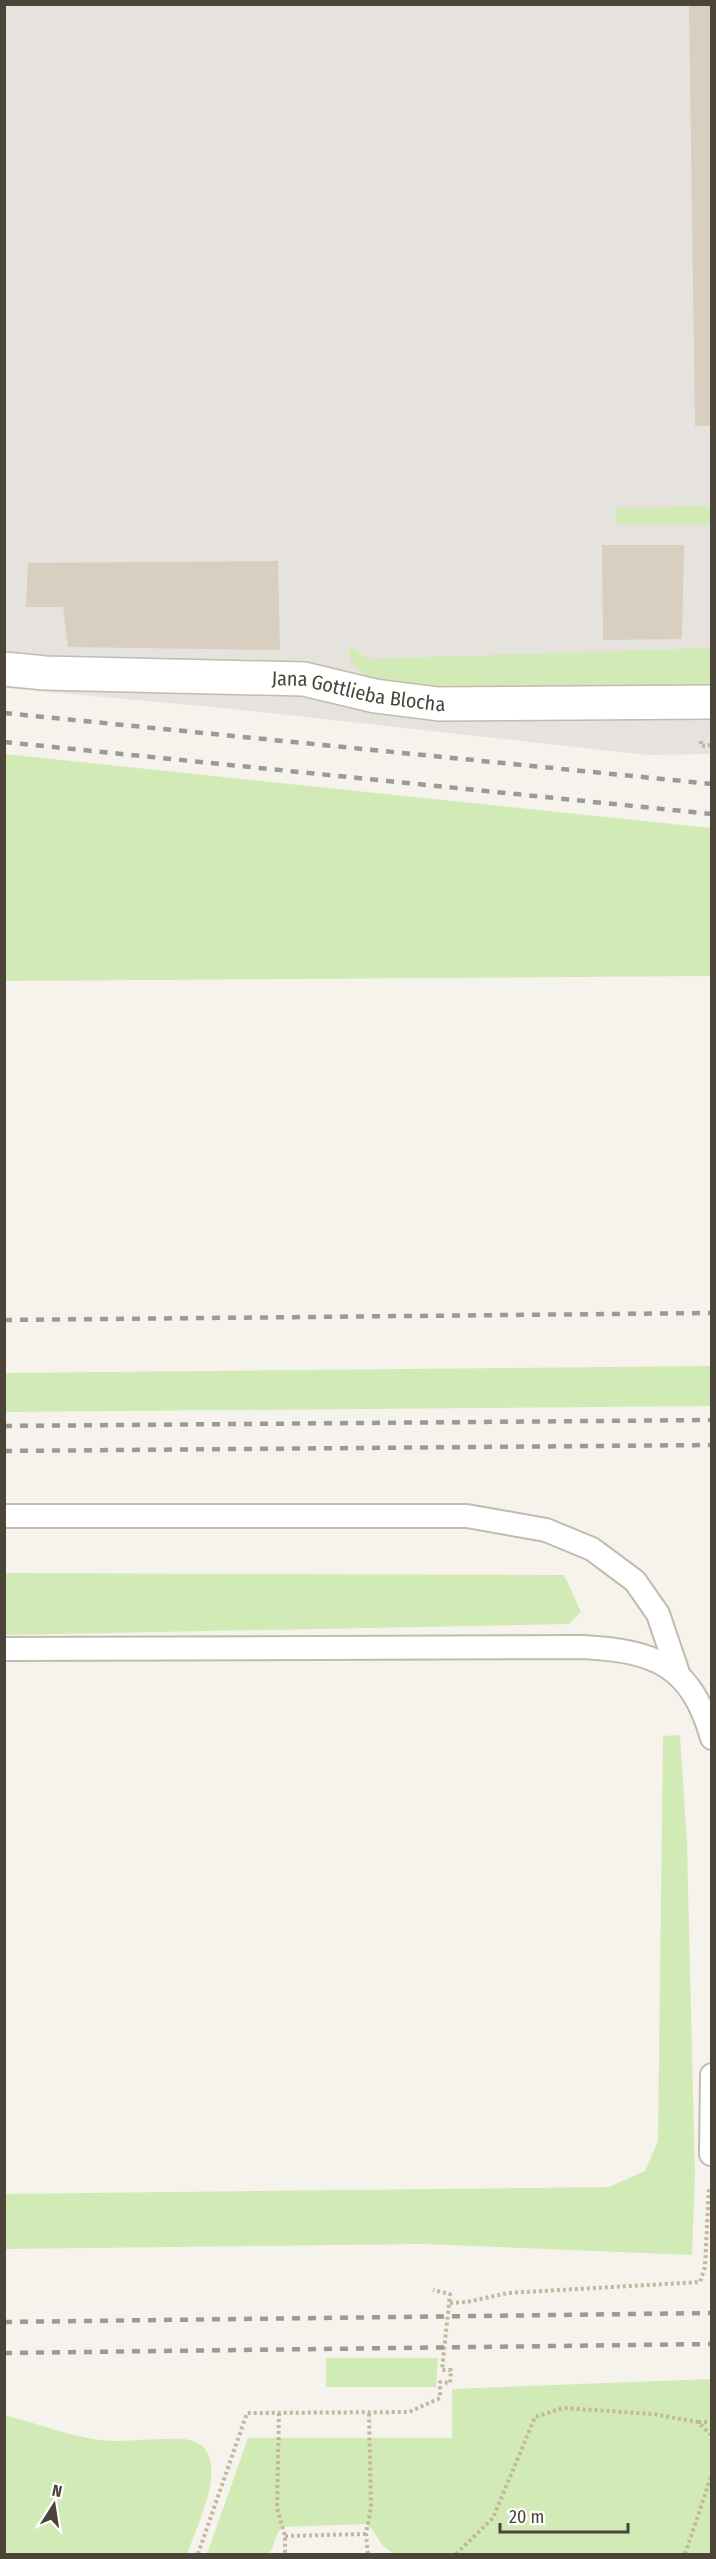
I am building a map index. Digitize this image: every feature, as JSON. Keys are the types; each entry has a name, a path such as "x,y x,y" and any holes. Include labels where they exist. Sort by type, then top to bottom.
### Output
{"street":[{"name":"Jana Gottlieba Blocha","path":"4,669 45,673 304,679 375,696 439,704 711,702"}],"lane":[{"path":"4,1516 467,1516 546,1530 592,1549 635,1581 658,1614 678,1673 704,1712 711,1738"},
{"path":"4,1649 583,1647 617,1649 651,1658 678,1673"},
{"path":"711,2074 711,2154"}],"path":[{"path":"450,2303 467,2302 508,2293 700,2282 705,2267 711,2154"},
{"path":"198,2554 247,2413 409,2412 440,2398 441,2382 450,2383 451,2370 442,2370 450,2294 433,2290"},
{"path":"456,2554 493,2518 535,2417 563,2408 653,2414 711,2422"},
{"path":"368,2554 366,2534 371,2507 369,2412"},
{"path":"279,2413 277,2508 285,2536 285,2554"},
{"path":"698,2422 711,2436"},
{"path":"685,2554 711,2474"},
{"path":"285,2536 366,2534"}],"shaded area":[{"path":"4,5 711,5 711,754 647,755 224,708 5,688"}],"green space":[{"path":"711,506 711,525 616,524 616,508"},
{"path":"350,646 368,659 711,648 711,689 501,694 400,687 382,683 358,669 350,659"},
{"path":"4,754 711,828 711,976 5,981"},
{"path":"711,1366 711,1406 5,1412 5,1373"},
{"path":"5,1573 564,1575 581,1612 569,1624 5,1635"},
{"path":"680,1735 687,1844 695,2176 692,2255 423,2244 5,2249 5,2194 609,2187 645,2171 658,2141 663,1736"},
{"path":"326,2358 438,2358 436,2387 326,2387"},
{"path":"711,2379 711,2554 396,2554 384,2546 373,2530 365,2524 282,2527 268,2554 207,2554 248,2438 452,2438 452,2389"},
{"path":"4,2415 98,2440 181,2439 199,2444 208,2454 211,2469 210,2487 187,2554 5,2554"}],"building":[{"path":"689,5 712,5 712,426 695,426"},
{"path":"602,545 684,545 682,639 603,640"},
{"path":"278,561 280,650 68,647 63,607 26,607 28,563"}],"railway":[{"path":"4,713 712,784"},
{"path":"4,742 712,814"},
{"path":"4,1320 712,1313"},
{"path":"4,1426 712,1420"},
{"path":"4,1451 712,1445"},
{"path":"4,2322 712,2313"},
{"path":"4,2353 712,2344"}]}
